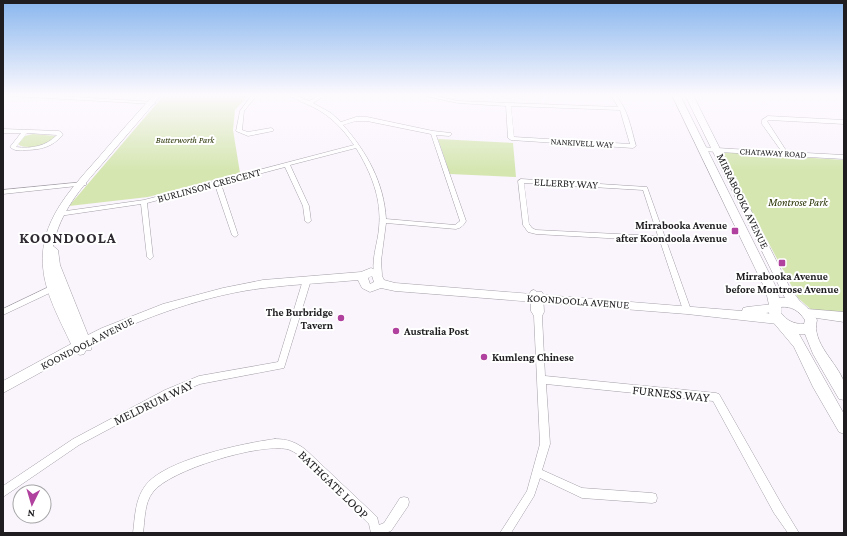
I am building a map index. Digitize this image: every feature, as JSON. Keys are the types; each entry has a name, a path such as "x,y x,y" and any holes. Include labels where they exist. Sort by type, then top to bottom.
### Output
{"main road":[{"name":"MIRRABOOKA AVENUE","path":"688,120 772,291 777,314 799,343 818,384 844,428"},
{"name":"MIRRABOOKA AVENUE","path":"702,120 785,289 809,321"},
{"name":"MIRRABOOKA AVENUE","path":"777,314 787,302 797,306"},
{"path":"777,314 800,330 809,321 817,350 844,394"}],"street":[{"path":"82,346 58,285 48,269 47,252 52,230 81,184 137,120"},
{"path":"241,120 239,131 248,134 271,130"},
{"path":"334,120 340,124 357,146 375,181 382,205 383,221 376,264 372,278"},
{"path":"340,124 353,120"},
{"path":"372,120 434,133 449,134"},
{"name":"NANKIVELL WAY","path":"509,120 511,138 633,146 625,120"},
{"path":"765,120 764,121 765,124 786,154"},
{"path":"806,120 844,122"},
{"path":"3,131 59,133 60,135 49,146 42,148 16,149 13,147 26,132"},
{"path":"383,221 456,227 463,221 434,133"},
{"name":"BURLINSON CRESCENT","path":"62,213 144,202 357,146"},
{"name":"CHATAWAY ROAD","path":"701,149 844,157"},
{"path":"287,164 306,206 308,221"},
{"name":"ELLERBY WAY","path":"663,239 536,232 530,230 526,225 521,181 646,188 686,307"},
{"path":"218,182 235,235"},
{"path":"3,192 81,184"},
{"path":"144,202 150,257"},
{"name":"KOONDOOLA AVENUE","path":"3,387 82,346 139,322 201,301 307,282 372,278 394,287 777,314"},
{"name":"MELDRUM WAY","path":"3,492 76,442 168,393 199,380 281,365 307,282"},
{"path":"3,312 58,285"},
{"path":"505,533 531,493 544,444 543,380 538,316 535,311 537,296"},
{"path":"809,321 844,317"},
{"path":"809,321 844,321"},
{"name":"KOONDOOLA AVENUE","path":"3,394 82,346"},
{"name":"FURNESS WAY","path":"543,380 716,398 778,509 794,533"},
{"name":"BATHGATE LOOP","path":"138,533 143,500 153,483 215,455 280,444 296,448 303,453 373,521 376,532 387,527 404,502"},
{"path":"537,472 582,493 652,498"}],"green space":[{"name":"Butterworth Park","path":"143,120 234,120 233,130 240,173 148,197 69,206"},
{"path":"33,134 56,136 49,143 43,146 27,147 20,146 18,144 25,136"},
{"path":"438,139 513,143 516,177 450,174"},
{"name":"Montrose Park","path":"720,152 844,160 844,314 814,312 798,298"}],"place":[{"name":"Mirrabooka Avenue after Koondoola Avenue","path":"735,231"},
{"name":"Mirrabooka Avenue before Montrose Avenue","path":"782,263"},
{"name":"The Burbridge Tavern","path":"341,318"},
{"name":"Australia Post","path":"396,331"},
{"name":"Kumleng Chinese","path":"484,357"}],"district":[{"name":"KOONDOOLA","path":"68,238"}]}
